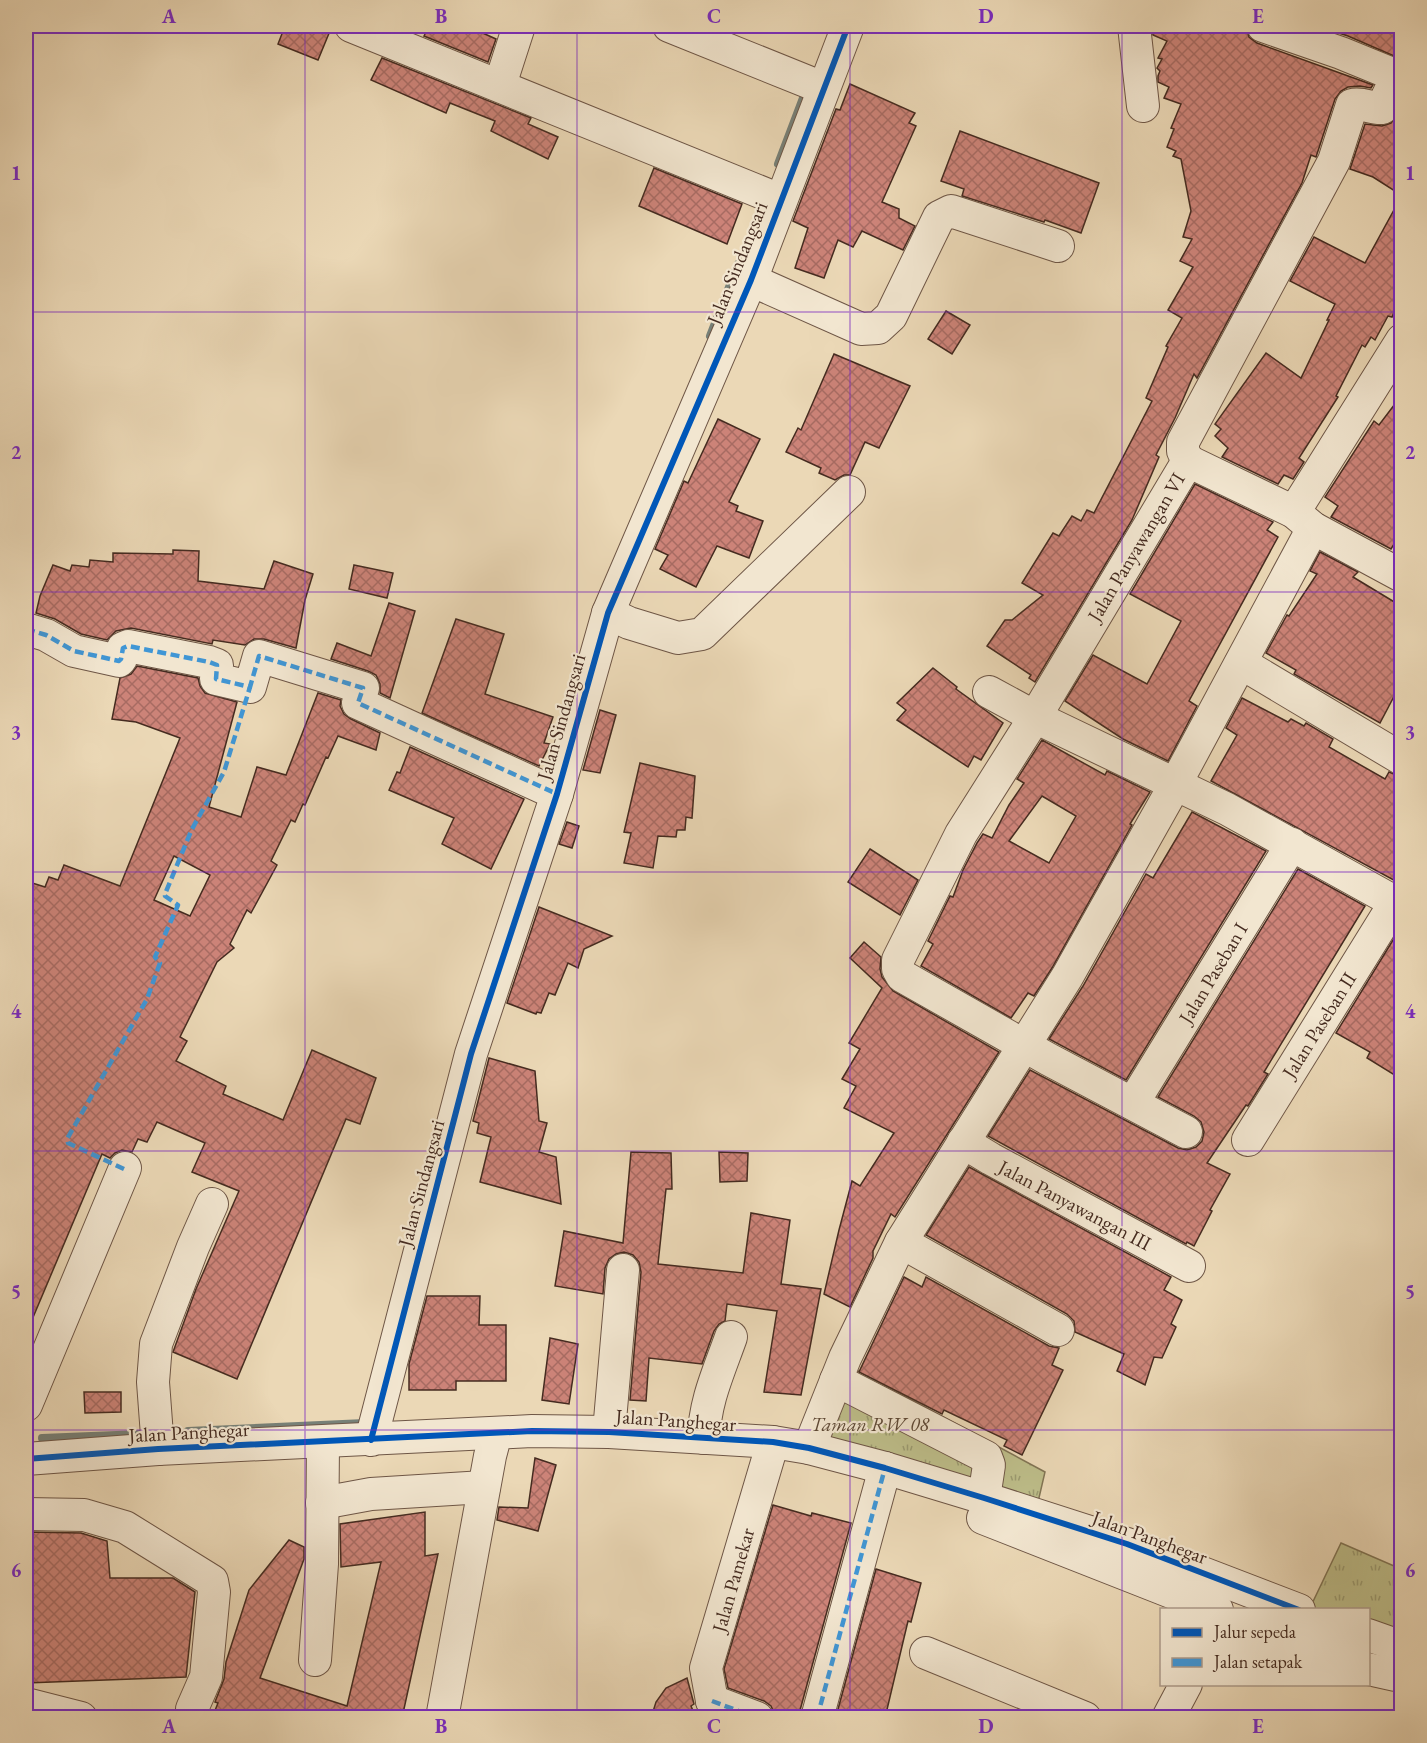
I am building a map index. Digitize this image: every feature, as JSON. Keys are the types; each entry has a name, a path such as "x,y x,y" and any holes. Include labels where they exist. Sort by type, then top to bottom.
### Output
{"street":[{"path":"351,26 780,200"},
{"path":"500,85 519,26"},
{"path":"669,26 823,88"},
{"name":"Jalan Sindangsari","path":"371,1440 471,1054 557,794 608,614 751,280 848,26"},
{"path":"1134,26 1143,106"},
{"name":"Jalan Panyawangan VI","path":"1186,1132 1023,1045 902,976 898,969 898,960 961,834 1035,717 1188,461 1183,451 1183,442 1334,161 1352,105 1356,103 1370,108 1382,108 1393,85 1394,77 1390,73 1263,26"},
{"path":"751,280 861,329 878,328 891,316 939,217 951,211 1058,246"},
{"path":"809,1448 845,1358 901,1242 1067,977 1176,783 1241,663 1304,520 1401,340"},
{"path":"1188,461 1400,572"},
{"path":"608,614 678,638 702,634 849,492"},
{"path":"26,629 46,635 74,651 119,661 123,649 128,646 209,662 217,665 216,679 250,687 259,656 308,669 363,688 358,703 557,794"},
{"path":"1241,663 1401,759"},
{"path":"989,693 1176,783 1292,844 1395,907"},
{"name":"Jalan Paseban I","path":"1133,1103 1292,844"},
{"name":"Jalan Paseban II","path":"1248,1140 1395,907"},
{"name":"Jalan Panyawangan III","path":"963,1142 1189,1266"},
{"path":"26,1405 125,1168"},
{"path":"158,1449 153,1382 156,1344 189,1258 213,1204"},
{"path":"901,1242 1058,1330"},
{"path":"609,1432 623,1270"},
{"path":"704,1438 704,1418 731,1337"},
{"path":"836,1380 986,1457 989,1464 984,1498"},
{"name":"Jalan Panghegar","path":"26,1459 158,1449 532,1431 609,1432 773,1442 809,1448 885,1468 1127,1544 1235,1599 1287,1608"},
{"path":"442,1718 496,1433"},
{"path":"315,1660 322,1564 323,1442"},
{"name":"Jalan Pamekar","path":"716,1709 706,1668 773,1442"},
{"path":"817,1718 885,1468"},
{"path":"322,1503 371,1494 484,1487"},
{"path":"947,1504 1211,1608"},
{"path":"26,1514 84,1515 125,1527 212,1581 213,1603 206,1677 192,1710 192,1718"},
{"path":"1370,1636 1401,1647"},
{"path":"926,1653 1086,1718"},
{"path":"1370,1670 1395,1676 1401,1671"},
{"path":"1168,1718 1185,1686"},
{"path":"26,1704 81,1718"},
{"path":"716,1709 757,1718"}],"green space":[{"name":"Taman RW 08","path":"851,1367 1045,1472 1035,1515 816,1450"},
{"path":"1341,1543 1401,1569 1401,1654 1370,1642 1370,1608 1310,1608"}],"building":[{"path":"285,26 332,26 318,60 278,44"},
{"path":"429,26 467,26 496,39 488,62 424,36"},
{"path":"1152,26 1246,26 1249,37 1257,43 1373,85 1371,88 1348,87 1341,91 1335,99 1316,157 1311,155 1302,183 1197,378 1194,374 1156,455 1159,457 1132,520 1035,682 1029,678 1031,675 987,646 1005,620 1012,620 1043,595 1022,583 1053,533 1059,536 1072,516 1081,521 1087,510 1094,513 1152,401 1146,398 1168,347 1166,346 1182,318 1168,310 1193,267 1180,261 1192,239 1183,237 1191,211 1181,159 1173,156 1176,151 1167,147 1174,129 1171,128 1181,104 1164,98 1169,87 1158,82 1160,71 1157,68 1162,59 1158,58 1167,41 1153,35"},
{"path":"1317,26 1401,26 1401,59 1348,36"},
{"path":"382,58 531,118 528,124 558,137 548,159 491,131 495,121 450,103 446,113 371,80"},
{"path":"850,84 915,113 909,123 916,126 882,202 899,209 899,218 915,226 903,250 862,231 853,247 838,240 824,278 795,268 808,228 793,221 836,109 840,110"},
{"path":"1401,109 1401,195 1373,177 1350,169 1365,124 1382,126 1391,123"},
{"path":"960,131 1099,183 1081,233 962,196 964,189 941,181"},
{"path":"654,168 742,204 727,244 639,206"},
{"path":"1401,197 1401,296 1392,317 1388,316 1375,340 1371,337 1365,347 1362,345 1336,396 1338,397 1299,458 1304,462 1293,479 1284,475 1278,484 1222,457 1228,448 1215,436 1221,429 1215,424 1266,353 1301,378 1329,320 1327,320 1335,304 1290,281 1314,237 1365,263"},
{"path":"946,311 970,325 952,354 928,339"},
{"path":"834,354 910,386 879,448 865,442 850,475 844,475 835,480 819,473 821,468 786,452 798,428 801,430"},
{"path":"1401,396 1401,533 1391,549 1331,517 1338,506 1325,497 1374,421 1379,425"},
{"path":"718,419 760,439 729,502 738,506 736,511 763,521 749,558 717,546 696,587 660,569 668,555 655,549 684,481 688,483"},
{"path":"1195,484 1273,522 1267,530 1278,537 1189,701 1197,706 1168,761 1123,739 1065,701 1093,655 1147,684 1181,621 1130,594"},
{"path":"173,550 199,551 198,581 264,589 274,561 313,574 305,600 296,648 264,639 254,639 245,645 213,640 212,644 131,628 116,631 107,640 81,634 55,619 36,613 40,596 53,565 70,571 72,565 89,567 90,560 113,562 113,553 173,554"},
{"path":"1320,552 1358,572 1353,577 1401,606 1401,683 1380,723 1294,674 1296,670 1266,653 1287,615 1289,616 1317,574 1310,571"},
{"path":"354,565 393,573 387,598 349,589"},
{"path":"389,603 415,611 390,698 380,693 380,684 376,675 331,659 337,643 371,656"},
{"path":"456,619 504,634 485,694 553,717 544,743 550,744 539,766 422,713"},
{"path":"137,666 198,678 205,693 237,702 209,807 241,817 257,767 286,775 318,693 341,700 340,706 344,714 380,733 376,750 338,736 305,805 303,804 295,822 291,820 271,861 277,865 251,913 247,910 230,944 234,948 217,962 180,1037 187,1041 176,1061 226,1086 223,1094 283,1120 312,1050 376,1078 360,1124 346,1119 237,1379 173,1352 196,1289 239,1191 192,1172 205,1143 157,1122 147,1142 138,1139 132,1152 122,1150 110,1158 102,1154 26,1334 26,881 45,887 49,877 58,880 64,865 120,886 180,738 136,722 112,719 120,678 131,674","holes":["174,856 210,875 190,916 154,900"]},
{"path":"933,668 957,687 956,689 1003,723 981,760 974,756 968,767 897,720 906,710 897,703"},
{"path":"1242,698 1288,722 1291,719 1304,726 1306,723 1333,739 1329,747 1385,779 1389,772 1401,777 1401,884 1211,781 1237,735 1226,728"},
{"path":"600,710 616,715 600,773 583,770"},
{"path":"1042,740 1105,775 1107,771 1150,792 1130,824 1132,825 1052,968 1034,996 1028,993 1011,1018 921,966 933,944 928,941 950,896 953,897 963,870 977,843 983,834 992,838 1009,805 1024,783 1017,779","holes":["1042,796 1076,816 1049,863 1009,841"]},
{"path":"410,747 524,799 491,869 442,844 454,818 389,790 397,772 400,773"},
{"path":"640,763 695,776 692,818 686,817 685,830 677,830 676,837 658,836 653,868 624,863 631,833 624,832"},
{"path":"1192,812 1266,851 1126,1080 1049,1039 1083,986 1146,874 1153,878"},
{"path":"567,822 579,826 572,848 559,844"},
{"path":"870,849 918,880 900,915 848,882"},
{"path":"1298,869 1365,906 1264,1072 1268,1074 1207,1163 1230,1174 1194,1246 1187,1242 1186,1244 988,1136 1030,1070 1178,1148 1187,1150 1196,1147 1202,1141 1204,1132 1201,1122 1158,1097"},
{"path":"539,907 612,936 584,949 578,968 568,963 555,995 549,993 541,1013 536,1014 507,1003"},
{"path":"1401,927 1401,1079 1367,1058 1370,1052 1336,1033"},
{"path":"864,942 881,957 882,977 893,991 999,1052 895,1217 891,1214 850,1307 824,1294 839,1230 852,1181 860,1186 894,1133 844,1108 856,1086 842,1079 860,1049 849,1043 882,988 850,958"},
{"path":"489,1058 535,1071 539,1121 547,1123 539,1152 556,1157 561,1204 480,1182 491,1137 477,1133 479,1123 473,1121"},
{"path":"631,1152 671,1153 672,1189 666,1189 658,1264 743,1273 751,1213 790,1220 781,1284 821,1289 801,1395 764,1392 777,1311 727,1304 725,1321 719,1324 714,1331 702,1364 649,1358 646,1401 630,1400 641,1272 639,1262 633,1255 624,1252 609,1259 605,1268 603,1294 555,1286 564,1231 623,1243"},
{"path":"719,1152 748,1153 747,1181 720,1182"},
{"path":"969,1167 1171,1277 1164,1290 1182,1300 1171,1324 1176,1327 1162,1358 1154,1357 1145,1385 1117,1371 1124,1354 1075,1332 1074,1321 1067,1314 926,1235"},
{"path":"904,1277 922,1287 926,1277 1049,1346 1059,1348 1052,1365 1063,1370 1022,1455 1004,1446 1007,1440 944,1410 942,1414 859,1372"},
{"path":"427,1296 480,1296 479,1325 506,1325 506,1381 456,1381 456,1390 409,1390 409,1364"},
{"path":"550,1338 578,1344 569,1404 542,1400"},
{"path":"84,1392 121,1392 121,1412 85,1413"},
{"path":"535,1458 556,1465 538,1531 497,1520 499,1507 528,1508"},
{"path":"773,1505 811,1516 812,1513 851,1523 799,1714 782,1710 781,1715 774,1713 771,1706 764,1701 728,1688 724,1669"},
{"path":"425,1512 425,1556 438,1554 402,1718 212,1718 218,1703 215,1702 224,1679 226,1662 249,1590 289,1540 304,1547 304,1559 260,1678 347,1706 381,1562 341,1567 340,1524"},
{"path":"26,1532 81,1533 107,1541 110,1578 173,1578 195,1592 186,1677 26,1683"},
{"path":"876,1569 921,1583 911,1622 908,1621 885,1718 842,1718 842,1714 837,1713"},
{"path":"687,1678 694,1704 691,1706 696,1718 651,1718 656,1702 666,1688"}],"waterway":[{"path":"778,164 803,98"},
{"path":"710,336 738,264"},
{"path":"188,1431 365,1423 368,1419"},
{"path":"42,1438 141,1434"}],"marked path":[{"path":"26,629 46,635 74,651 119,661 123,648 128,646 209,662 217,665 216,679 250,687 259,656 363,688 358,703 557,794"},
{"path":"124,1169 68,1143 67,1139 147,999 160,963 155,957 178,905 165,894 192,829 224,772 250,687"},
{"path":"817,1718 885,1468"},
{"path":"712,1701 757,1718"}],"cycle path":[{"path":"371,1440 471,1054 557,794 608,613 751,280 848,26"},
{"path":"26,1459 158,1449 532,1431 609,1432 773,1442 809,1448 885,1468 984,1498 1127,1544 1294,1608"}]}
